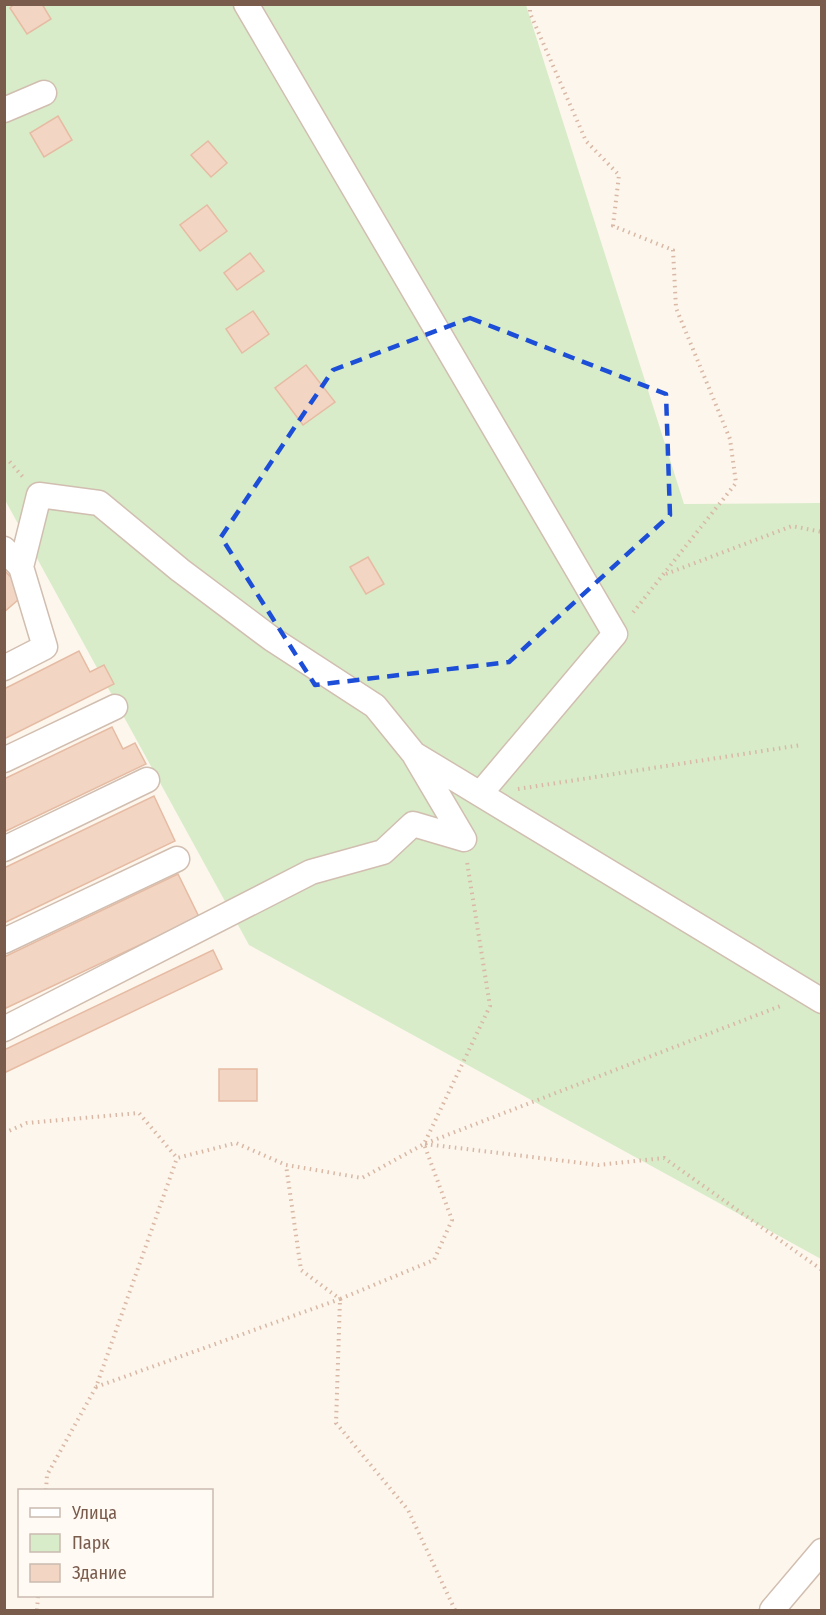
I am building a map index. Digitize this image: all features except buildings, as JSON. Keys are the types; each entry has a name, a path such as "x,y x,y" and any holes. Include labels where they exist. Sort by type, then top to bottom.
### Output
{"lane":[{"path":"246,4 615,634 480,794"},
{"path":"4,110 44,93"},
{"path":"21,567 39,495 99,503 180,570 272,639 375,706 414,754 464,839"},
{"path":"4,549 21,567 45,647 4,668"},
{"path":"4,760 115,707"},
{"path":"414,754 817,997"},
{"path":"4,849 147,780"},
{"path":"4,1029 311,872 383,852 413,824 464,839"},
{"path":"4,941 177,859"},
{"path":"772,1611 822,1551"}],"path":[{"path":"530,4 530,13 586,141 619,175 613,226 673,250 676,309 730,439 736,483 615,634"},
{"path":"666,573 792,526 822,532"},
{"path":"480,794 801,745"},
{"path":"96,1387 340,1299 434,1260 452,1220 424,1144 490,1006 464,839"},
{"path":"177,1158 236,1143 286,1165 362,1178 424,1144 817,997"},
{"path":"4,1133 27,1123 139,1113 177,1158"},
{"path":"424,1144 598,1165 664,1158 822,1270"},
{"path":"46,1489 47,1475 96,1387 177,1158"},
{"path":"286,1165 301,1270 340,1299"},
{"path":"340,1299 336,1423 408,1510 455,1611"}],"highlighted area":[{"path":"470,318 666,394 670,515 509,662 315,685 221,537 333,370"}],"green space":[{"path":"4,5 526,5 684,504 821,503 821,1259 249,945 5,500"}]}
